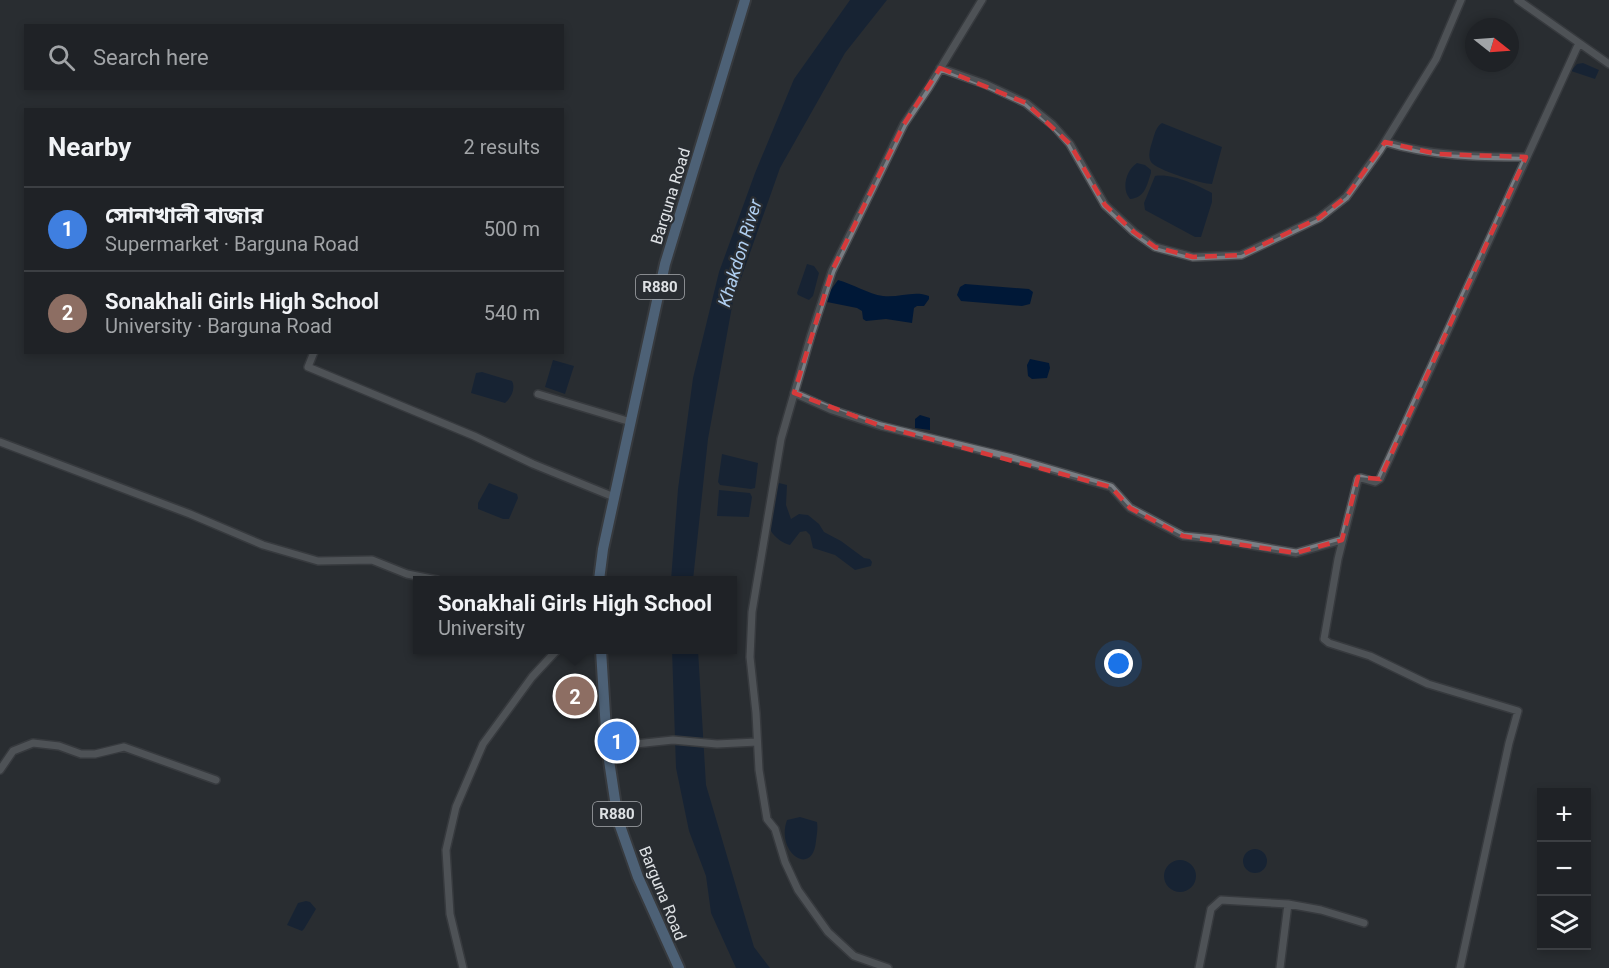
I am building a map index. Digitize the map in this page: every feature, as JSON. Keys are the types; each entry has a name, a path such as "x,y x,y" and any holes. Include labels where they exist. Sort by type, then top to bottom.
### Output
{"main road":[{"name":"Barguna Road","path":"600,576 603,549 665,264 745,0"},
{"name":"Barguna Road","path":"601,654 607,747 618,820 638,877 679,968"}],"street":[{"path":"888,968 854,956 828,932 798,890 785,862 774,829 767,819 760,780 750,657 752,612 781,439 832,270 904,123 982,0"},
{"path":"940,68 985,84 1026,103 1053,124 1070,144 1105,205 1134,232 1155,247 1193,257 1241,255 1319,218 1346,197 1385,142 1436,59 1461,0"},
{"path":"1518,0 1609,64"},
{"path":"1460,968 1518,711 1428,684 1370,656 1325,642 1327,622 1342,540 1358,479 1375,482 1380,479 1579,43"},
{"path":"1385,142 1437,154 1526,157"},
{"path":"313,354 308,367 614,497"},
{"path":"794,393 832,410 881,426 1012,458 1111,487 1130,508 1183,536 1296,552 1342,540"},
{"path":"538,394 630,422"},
{"path":"0,442 190,514 263,545 318,561 372,560 417,576"},
{"path":"463,968 460,964 450,914 446,850 456,807 483,744 532,677 552,654"},
{"path":"607,747 673,740 708,743 757,742"},
{"path":"0,770 14,751 33,743 58,746 81,754 95,754 124,747 216,780"},
{"path":"1199,968 1211,909 1221,900 1288,904 1321,910 1364,923"},
{"path":"1280,968 1288,904"}],"highlighted area":[{"path":"940,68 1026,103 1070,144 1105,205 1134,232 1155,247 1193,257 1241,255 1319,218 1346,197 1385,142 1437,154 1526,157 1380,479 1358,477 1342,540 1296,553 1183,536 1130,508 1111,487 881,426 794,393 832,271 904,124"}],"water":[{"name":"Khakdon River","path":"850,0 887,0 845,53 780,168 733,301 708,439 693,576 671,576 678,489 693,378 719,272 755,173 794,79"},
{"path":"1583,63 1599,70 1595,79 1571,71 1577,64"},
{"path":"1162,123 1222,147 1212,184 1180,176 1161,169 1151,162 1150,148 1156,130"},
{"path":"1137,163 1145,165 1151,173 1142,193 1130,199 1125,185 1130,170"},
{"path":"1155,176 1177,178 1212,193 1212,202 1201,237 1195,237 1145,210 1144,203"},
{"path":"807,264 814,266 819,273 813,296 809,300 797,293"},
{"path":"838,280 877,295 923,294 929,296 929,299 924,306 914,308 912,323 886,319 866,321 863,319 862,311 857,308 827,302 830,291"},
{"path":"965,284 1029,289 1033,292 1030,304 1022,306 961,301 957,295 960,287"},
{"path":"1030,359 1049,363 1047,378 1032,379 1028,376 1027,365"},
{"path":"553,360 574,366 565,394 545,387"},
{"path":"482,372 512,381 512,393 505,403 471,393 476,373"},
{"path":"920,415 930,418 930,430 915,428 915,419"},
{"path":"722,454 758,463 755,488 720,485 718,482"},
{"path":"489,483 517,494 518,498 509,519 503,519 478,509 478,503"},
{"path":"779,483 787,485 786,505 791,519 799,514 808,515 819,524 824,532 864,558 870,559 871,566 855,570 835,555 813,548 810,535 806,531 800,532 790,545 777,538 771,531 770,514"},
{"path":"719,490 750,493 752,497 749,517 717,516"},
{"path":"672,654 698,654 706,785 754,947 770,968 736,968 711,913 706,876 689,831 676,768"},
{"path":"800,817 817,822 813,852 809,858 802,859 790,851 785,832 787,820"},
{"path":"1255,849 1260,850 1266,856 1266,866 1260,872 1255,873 1250,872 1244,866 1243,861 1244,856 1250,850"},
{"path":"1180,860 1191,865 1196,876 1191,887 1180,892 1169,887 1164,876 1169,865"},
{"path":"306,901 316,909 304,929 302,931 287,925 298,903"}],"place":[{"name":"Sonakhali Girls High School","path":"575,696"},
{"name":"সোনাখালী বাজার","path":"617,741"}]}
